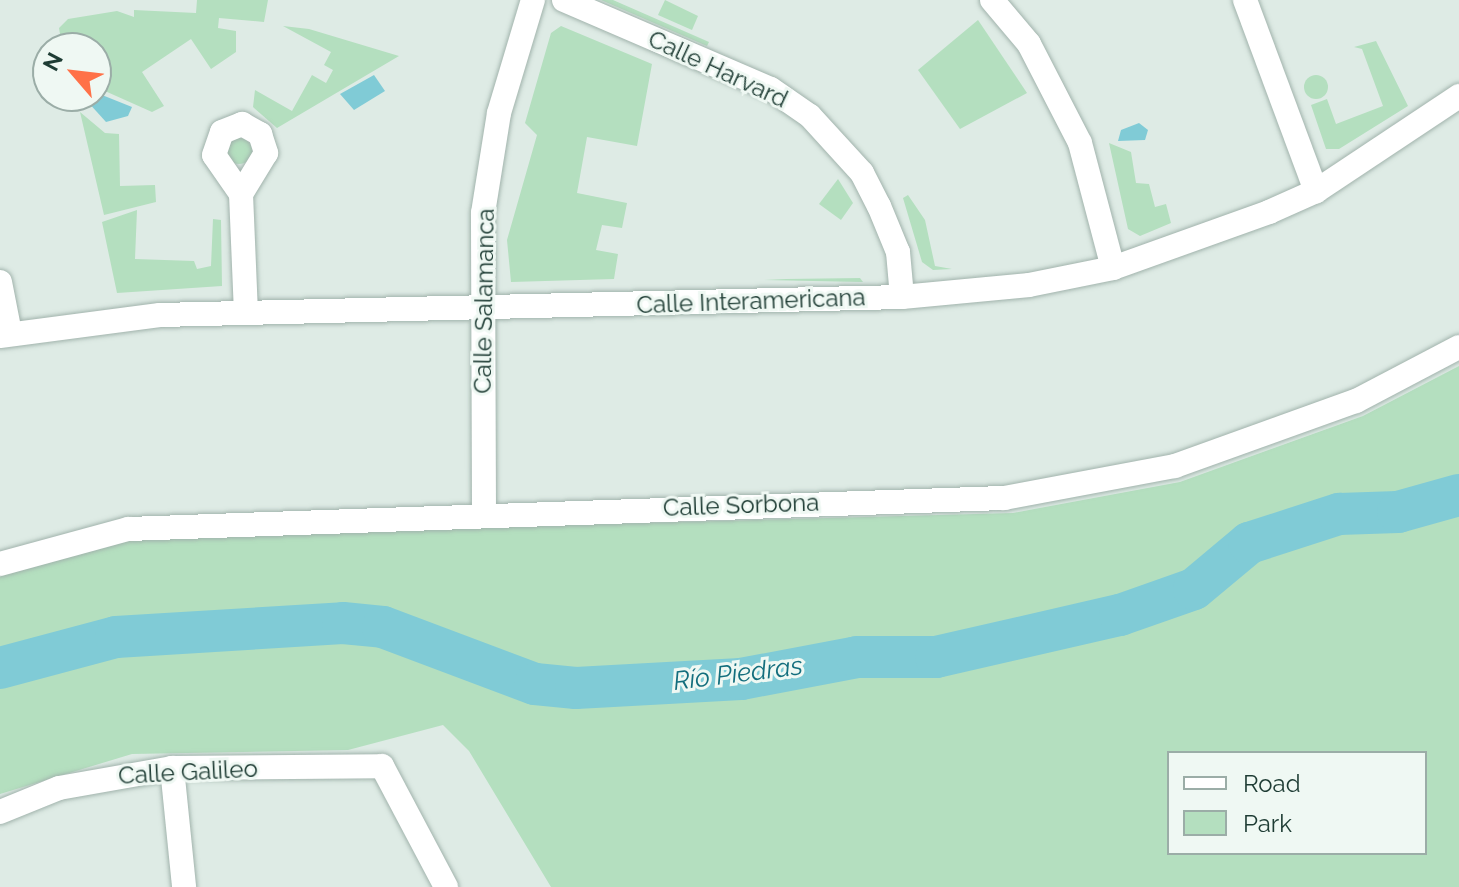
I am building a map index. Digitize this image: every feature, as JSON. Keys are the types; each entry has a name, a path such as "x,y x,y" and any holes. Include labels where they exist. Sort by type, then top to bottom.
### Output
{"street":[{"name":"Calle Salamanca","path":"484,513 481,309 489,163 533,0"},
{"name":"Calle Harvard","path":"564,0 771,89 810,116 862,173 879,206 898,252 902,297"},
{"path":"992,0 1029,44 1080,143 1113,268"},
{"path":"1245,0 1316,191"},
{"name":"Calle Interamericana","path":"5,334 246,311 481,309 902,297 1011,287 1113,268 1316,191 1459,96"},
{"path":"241,194 246,311"},
{"path":"0,282 5,334"},
{"name":"Calle Sorbona","path":"0,564 128,529 484,513 1004,498 1175,466 1356,401 1459,347"},
{"name":"Calle Galileo","path":"0,812 59,788 172,768 382,766 446,887"},
{"path":"172,768 184,887"}],"green space":[{"path":"197,0 268,0 264,22 219,18 218,28 236,31 236,52 211,69 191,39 142,72 164,106 152,112 112,94 112,32 60,32 59,28 68,19 117,11 134,17 134,10 196,13"},
{"path":"601,0 613,0 709,42 707,46"},
{"path":"665,0 698,16 692,30 658,15"},
{"path":"978,20 1027,93 960,129 918,70"},
{"path":"283,26 309,29 399,56 277,128 253,107 255,90 292,111 312,75 326,83 333,70 324,65 331,52"},
{"path":"561,26 652,64 637,146 587,137 577,193 627,203 622,228 602,225 596,250 618,254 614,279 511,282 507,240 537,135 525,123 551,33"},
{"path":"1376,41 1408,106 1339,149 1326,149 1311,105 1327,99 1336,124 1383,106 1362,49 1354,47"},
{"path":"1316,75 1324,79 1328,87 1324,95 1316,99 1308,95 1304,87 1308,79"},
{"path":"80,112 105,133 119,134 120,186 155,185 156,202 104,215"},
{"path":"239,138 248,142 252,151 248,160 239,164 230,160 226,151 230,142"},
{"path":"1109,143 1131,152 1136,183 1149,184 1155,207 1166,204 1171,223 1140,236 1128,229"},
{"path":"838,179 853,203 841,220 819,204"},
{"path":"908,195 925,220 935,266 952,269 933,270 922,262 903,198"},
{"path":"137,210 135,259 194,261 197,269 211,266 213,219 221,220 222,286 117,293 102,222"},
{"path":"860,278 863,282 764,280 786,279"},
{"path":"1459,366 1459,887 551,887 469,751 443,725 348,750 132,754 0,794 0,568 115,537 1013,513 1180,482 1363,416"}],"water":[{"path":"374,75 385,91 354,110 340,94"},
{"path":"112,99 132,107 128,116 106,122 97,112 112,112"},
{"path":"1139,123 1148,130 1145,140 1118,141 1121,130"}],"waterway":[{"name":"Río Piedras","path":"0,668 116,637 343,623 383,627 535,684 576,688 741,679 857,657 936,657 1120,615 1194,589 1249,543 1339,514 1398,512 1459,495"}]}
